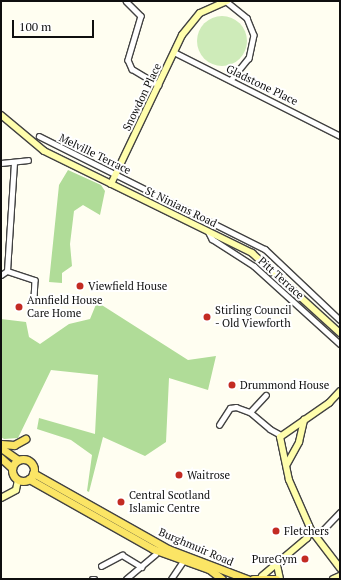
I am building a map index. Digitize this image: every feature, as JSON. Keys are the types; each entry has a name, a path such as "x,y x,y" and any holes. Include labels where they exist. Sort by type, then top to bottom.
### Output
{"main road":[{"path":"1,444 14,445 26,439"},
{"path":"1,448 18,460 29,461 31,476 18,480 12,468 1,458"},
{"path":"12,468 18,460"},
{"name":"Burghmuir Road","path":"31,476 153,549 183,562 209,569 222,579"},
{"name":"Burghmuir Road","path":"31,476 168,549 247,579"},
{"path":"253,579 262,576 278,579"}],"street":[{"path":"126,1 141,16 128,60 132,69 159,85"},
{"path":"213,4 227,1 247,18 254,35 249,58 231,80"},
{"name":"Snowdon Place","path":"111,184 174,52 193,20 213,4"},
{"name":"Gladstone Place","path":"174,52 340,136"},
{"name":"St Ninians Road","path":"1,116 44,151 208,230 263,261 340,333"},
{"name":"Melville Terrace","path":"39,136 265,249 340,320"},
{"path":"1,163 14,163 28,160"},
{"path":"7,271 14,163"},
{"name":"Pitt Terrace","path":"208,230 212,239 254,266 340,344"},
{"path":"1,275 7,271"},
{"path":"7,271 35,280 34,299"},
{"path":"321,326 326,320"},
{"path":"281,435 329,404 340,391"},
{"path":"250,412 266,396"},
{"path":"220,425 230,408 250,412 281,435 289,480 311,530 318,535 340,568"},
{"path":"286,464 299,442 298,434 305,419"},
{"path":"290,430 298,434"},
{"path":"284,448 294,449"},
{"path":"1,498 16,490 18,480"},
{"path":"318,535 340,512"},
{"path":"262,576 277,565 311,530"},
{"path":"102,566 122,555 142,568"},
{"path":"126,579 142,568 155,555"},
{"path":"171,579 183,562"},
{"path":"277,565 278,579"},
{"path":"333,579 340,576"}],"green space":[{"path":"217,16 227,16 240,23 247,36 247,46 240,59 227,66 217,66 208,62 201,55 197,46 197,36 201,27 208,20"},
{"path":"68,170 101,185 105,191 100,215 83,205 74,211 70,244 72,266 62,273 62,283 49,282 59,185"},
{"path":"97,302 188,360 216,356 208,390 169,378 166,442 145,456 103,437 89,492 87,491 92,455 71,440 37,429 39,418 95,434 98,375 51,370 18,438 4,439 1,437 1,319 26,322 29,337 40,344 69,324 90,319"}],"place":[{"name":"Viewfield House","path":"80,286"},
{"name":"Annfield House Care Home","path":"19,307"},
{"name":"Stirling Council - Old Viewforth","path":"207,317"},
{"name":"Drummond House","path":"232,385"},
{"name":"Waitrose","path":"179,475"},
{"name":"Central Scotland Islamic Centre","path":"121,502"},
{"name":"Fletchers","path":"276,531"},
{"name":"PureGym","path":"305,559"}]}
